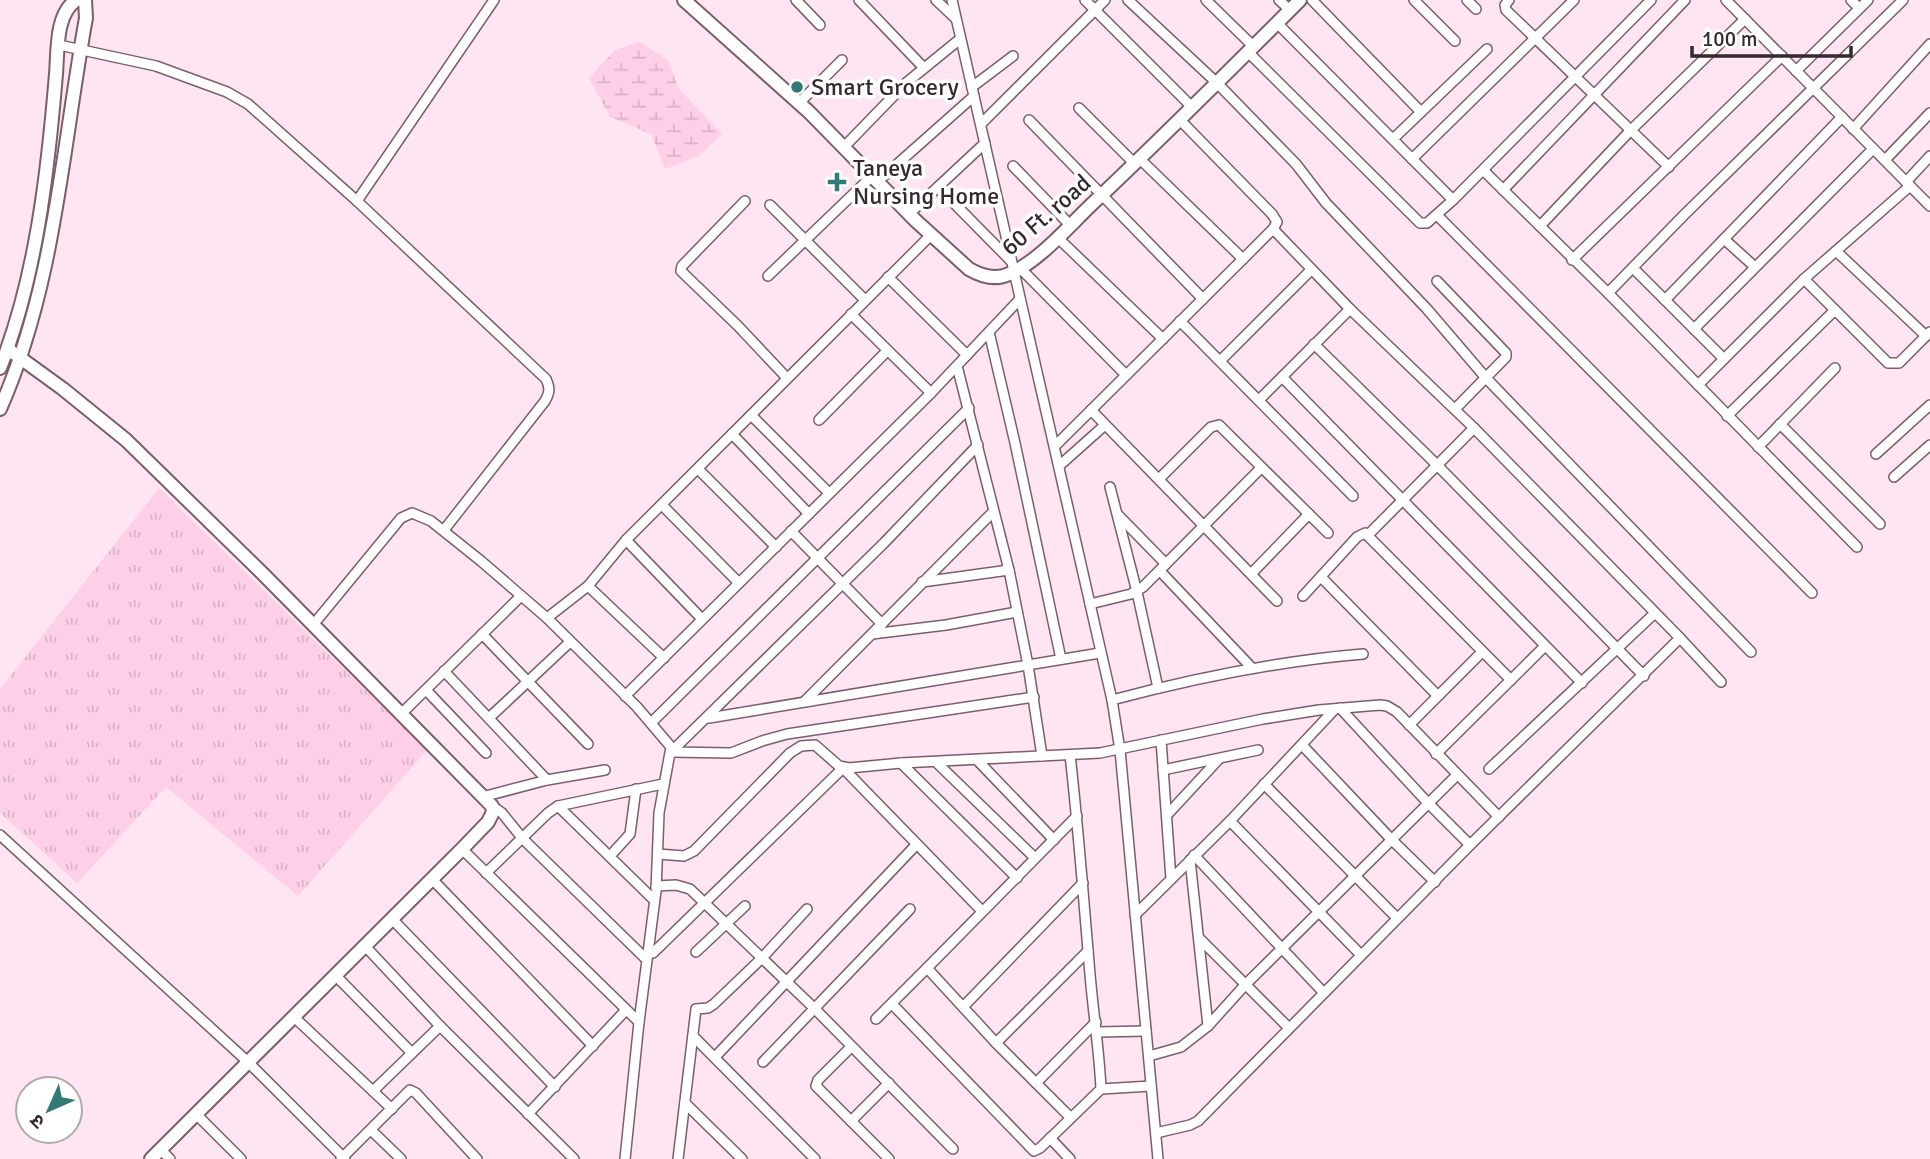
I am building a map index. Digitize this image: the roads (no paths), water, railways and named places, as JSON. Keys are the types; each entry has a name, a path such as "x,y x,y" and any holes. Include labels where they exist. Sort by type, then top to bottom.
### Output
{"street":[{"path":"0,409 21,359 48,257 86,18 85,0"},
{"path":"358,201 494,0"},
{"path":"796,0 820,25"},
{"path":"859,0 924,68"},
{"path":"936,0 956,20"},
{"path":"952,0 1015,267 1019,300 1055,446 1121,750 1158,1159"},
{"path":"1085,0 1193,108"},
{"path":"981,124 1105,0"},
{"path":"1128,0 1217,83 1296,164 1326,203 1427,309 1486,378 1751,652"},
{"path":"1206,0 1420,223 1427,223 1453,200 1651,0"},
{"path":"1279,0 1290,10"},
{"name":"60 Ft. road","path":"686,1 799,103 932,236 977,274 996,277 1057,237 1138,162 1300,0"},
{"path":"1312,0 1421,112"},
{"path":"1414,0 1455,41"},
{"path":"1466,0 1476,9"},
{"path":"1509,0 1505,5 1506,10 1669,167"},
{"path":"1412,159 1574,0"},
{"path":"1503,190 1685,0"},
{"path":"1726,0 1930,206"},
{"path":"1851,0 1859,8"},
{"path":"1796,71 1868,0"},
{"path":"1608,293 1903,0"},
{"path":"0,368 21,308 52,127 62,16 72,1"},
{"path":"1540,226 1632,130 1745,19"},
{"path":"1277,23 1453,200"},
{"path":"844,146 906,83 960,40"},
{"path":"1853,129 1930,44"},
{"path":"59,45 156,66 238,98 257,111 358,201 546,379 549,394 545,401 444,530"},
{"path":"1393,139 1487,49"},
{"path":"768,276 1013,56"},
{"path":"1572,260 1782,56"},
{"path":"799,103 842,61"},
{"path":"1079,108 1243,259"},
{"path":"1885,160 1930,113"},
{"path":"1665,300 1842,117"},
{"path":"1029,120 1203,299"},
{"path":"1055,446 1277,222 1180,120"},
{"path":"909,214 985,143"},
{"path":"1694,329 1873,149"},
{"path":"1698,385 1804,279 1908,184 1930,156"},
{"path":"1013,166 1070,225"},
{"path":"1483,170 1608,293 1857,547"},
{"path":"938,187 1126,376"},
{"path":"745,201 682,266 681,271 787,378"},
{"path":"770,205 865,300"},
{"path":"1437,215 1812,593"},
{"path":"1273,229 1350,309 1474,428 1721,682"},
{"path":"547,618 588,586 626,540 932,236"},
{"path":"1057,237 1163,339"},
{"path":"1724,239 1755,267"},
{"path":"1804,279 1888,363 1899,362 1928,334 1836,251"},
{"path":"1633,268 1724,359"},
{"path":"1220,361 1311,270"},
{"path":"888,277 967,355"},
{"path":"1437,281 1504,348 1506,357 1455,409"},
{"path":"625,696 931,393 1019,300"},
{"path":"1259,400 1350,309"},
{"path":"1727,416 1835,310"},
{"path":"851,314 931,393"},
{"path":"1180,321 1353,496"},
{"path":"989,332 1016,443 1061,659"},
{"path":"1314,344 1644,676"},
{"path":"8,349 63,388 126,439 487,802 507,817 523,839 649,956"},
{"path":"819,420 887,351"},
{"path":"957,366 1009,570 1034,697 1042,756"},
{"path":"1758,447 1835,368"},
{"path":"1282,377 1582,683"},
{"path":"1876,453 1930,405"},
{"path":"651,723 969,408"},
{"path":"1091,410 1277,601"},
{"path":"751,415 829,493"},
{"path":"1780,424 1880,524"},
{"path":"1059,466 1105,425"},
{"path":"1159,480 1215,425 1222,427 1328,533"},
{"path":"1368,535 1474,428"},
{"path":"733,434 809,514"},
{"path":"671,752 842,584 978,445"},
{"path":"1894,477 1930,445"},
{"path":"1090,604 1137,592 1261,468"},
{"path":"698,469 776,547"},
{"path":"1110,487 1158,688"},
{"path":"662,505 739,583"},
{"path":"805,701 993,512"},
{"path":"313,625 401,518 412,513 419,515 444,530 547,618 668,743 671,752 659,813 656,886 625,1159"},
{"path":"1251,574 1309,514"},
{"path":"1118,515 1252,668"},
{"path":"791,531 881,624"},
{"path":"1303,596 1361,533 1368,535 1511,680"},
{"path":"626,540 702,620"},
{"path":"922,582 1009,570"},
{"path":"1321,577 1430,690 1440,694"},
{"path":"588,586 664,658"},
{"path":"400,715 521,596"},
{"path":"872,634 1017,612"},
{"path":"1489,769 1655,613"},
{"path":"482,634 588,744"},
{"path":"1156,1133 1198,1121 1288,1027 1680,638"},
{"path":"489,718 570,642"},
{"path":"1436,754 1545,646"},
{"path":"1409,725 1482,652"},
{"path":"707,718 1100,653"},
{"path":"1112,700 1252,668 1363,654"},
{"path":"444,671 547,780"},
{"path":"426,690 485,753"},
{"path":"671,752 731,753 788,734 1034,697"},
{"path":"649,956 843,768 1121,750 1263,719 1337,708 1387,706 1397,712 1499,817"},
{"path":"1337,708 1470,845"},
{"path":"1135,915 1230,821 1337,708"},
{"path":"1161,740 1171,879"},
{"path":"1302,745 1435,882"},
{"path":"657,854 684,856 694,851 797,747 816,746 843,768 982,911"},
{"path":"1164,771 1258,750"},
{"path":"1070,755 1101,1089"},
{"path":"1167,815 1220,759"},
{"path":"978,761 1054,841"},
{"path":"936,762 1035,859"},
{"path":"901,763 1017,878"},
{"path":"487,802 547,780 605,770"},
{"path":"1149,1056 1181,1047 1208,1026 1245,985 1457,775"},
{"path":"486,873 558,806 663,784"},
{"path":"1264,784 1397,918"},
{"path":"610,856 630,834 636,789"},
{"path":"151,1159 165,1154 196,1114 462,849 492,817 487,802"},
{"path":"558,806 654,900"},
{"path":"876,1019 1077,816"},
{"path":"1230,821 1361,955"},
{"path":"0,835 248,1062 343,1158 410,1090 478,1159"},
{"path":"715,1057 916,845"},
{"path":"462,849 639,1022"},
{"path":"1192,858 1208,1026"},
{"path":"1192,858 1324,992"},
{"path":"432,879 593,1046"},
{"path":"963,1007 1083,883"},
{"path":"656,886 687,887 815,1009 953,1149"},
{"path":"696,952 745,906"},
{"path":"678,1159 696,1009 711,1006 762,958 807,909"},
{"path":"763,1062 910,909"},
{"path":"392,919 555,1087"},
{"path":"1199,938 1288,1027"},
{"path":"365,946 440,1026 574,1159"},
{"path":"996,1043 1088,951"},
{"path":"927,968 996,1043 1070,1117"},
{"path":"335,975 412,1054"},
{"path":"892,1004 1031,1150 1040,1148 1101,1089 1151,1086"},
{"path":"528,1114 625,1010"},
{"path":"294,1017 391,1109"},
{"path":"373,1091 440,1026"},
{"path":"1036,1083 1097,1027 1146,1031"},
{"path":"693,1036 815,1159"},
{"path":"852,1047 816,1083 820,1091 889,1159"},
{"path":"851,1121 889,1083"},
{"path":"685,1103 742,1159"},
{"path":"196,1114 241,1159"},
{"path":"371,1130 401,1159"},
{"path":"1050,1138 1070,1159"}],"place":[{"name":"Smart Grocery","path":"797,87"},
{"name":"Taneya Nursing Home","path":"837,182"}]}
